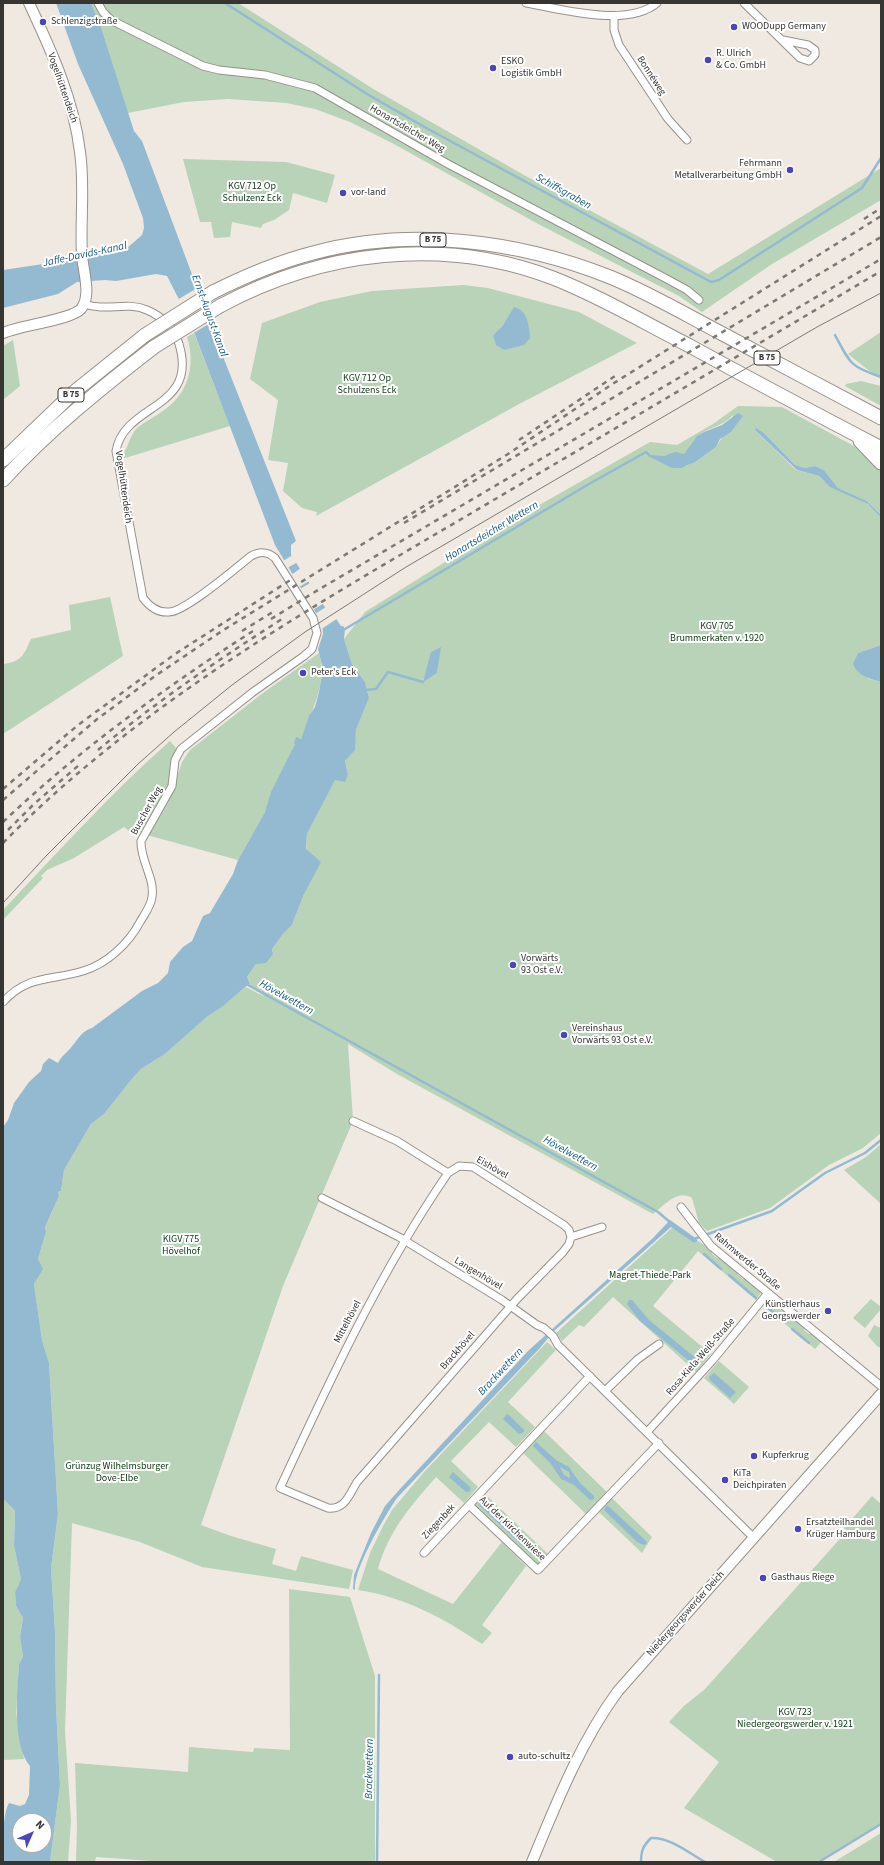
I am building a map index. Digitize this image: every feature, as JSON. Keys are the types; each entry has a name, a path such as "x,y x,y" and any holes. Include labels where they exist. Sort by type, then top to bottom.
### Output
{"highway":[{"name":"B 75","path":"3,460 74,392 145,335 213,292 266,268 313,253 381,241 417,239 450,241 507,248 573,264 610,278 653,297 881,418"},
{"name":"B 75","path":"3,480 56,426 154,347 243,293 273,281 326,264 348,260 407,254 457,256 520,268 553,278 612,305 881,448"},
{"name":"B 75","path":"852,433 881,463"}],"street":[{"name":"Vogelhüttendeich","path":"29,3 62,80 72,112 80,152 82,258 86,292 84,304 97,308 132,306 157,315 172,330 181,349 181,373 173,391 159,405 129,425 119,440 116,451 143,598 155,609 165,612 175,611 251,556 266,552 271,554 278,561 313,618 317,636 308,653"},
{"name":"Honartsdeicher Weg","path":"98,3 103,12 111,20 203,66 219,70 256,73 284,78 324,93 448,164 687,290 698,300"},
{"path":"526,3 614,16 636,14 649,9 657,3"},
{"path":"744,3 783,40"},
{"name":"Bonnéweg","path":"614,16 614,30 619,45 668,119 687,140"},
{"path":"3,333 13,328 65,317 78,311 84,304"},
{"name":"Buscher Weg","path":"3,1002 17,989 31,981 85,971 113,954 131,937 149,907 152,897 152,888 141,851 141,841 172,786 175,760 178,753 193,738 308,653"},
{"path":"354,1121 397,1141 448,1173"},
{"name":"Eishövel","path":"448,1173 459,1166 473,1167 564,1225 569,1230 571,1237"},
{"name":"Mittelhövel","path":"341,1506 328,1508 280,1488 349,1339 428,1202 448,1173"},
{"name":"Langenhövel","path":"322,1198 405,1241 511,1306 536,1325 547,1330 553,1336 558,1345 754,1538"},
{"name":"Rahmwerder Straße","path":"681,1207 706,1241 881,1386"},
{"path":"571,1237 602,1227"},
{"name":"Brackhövel","path":"341,1506 357,1482 511,1306 563,1252 569,1244 571,1237"},
{"name":"Rosa-Kiela-Weiß-Straße","path":"647,1432 712,1361 768,1293"},
{"path":"605,1391 638,1359 659,1344"},
{"name":"Auf der Kirchenwiese","path":"590,1376 469,1505 538,1570 659,1443"},
{"name":"Niedergeorgswerder Deich","path":"532,1862 552,1814 590,1733 622,1686 881,1394"},
{"name":"Ziegenbek","path":"424,1553 469,1505"}],"green space":[{"path":"91,3 238,3 375,90 524,175 708,274 881,168 881,200 772,264 702,312 679,296 540,225 392,143 350,122 315,109 286,103 228,99 184,102 128,113 101,27"},
{"name":"KGV 712 Op Schulzenz Eck","path":"183,159 286,162 335,175 327,203 293,193 289,210 274,220 263,224 261,228 232,222 230,237 214,238 211,222 200,222"},
{"name":"KGV 712 Op Schulzens Eck","path":"463,285 488,288 579,312 637,343 521,403 316,516 317,512 302,508 283,491 288,463 268,460 278,400 250,379 262,323 320,302 372,291","holes":["514,308 504,350 493,335 503,325"]},
{"path":"881,332 881,376 872,373 848,354"},
{"path":"194,333 230,426 122,459 122,454 126,449 134,431 164,410 175,400 186,384 190,366 187,337"},
{"path":"13,340 20,386 3,400 3,346"},
{"path":"861,381 881,386 881,406 845,386 846,384"},
{"path":"738,406 782,407 854,446 881,471 881,515 867,501 838,488 824,470 815,466 805,468 795,465 765,434 755,430 796,470 819,476 824,481 868,504 881,518 881,645 858,653 853,663 869,679 881,682 881,1133 863,1148 829,1165 770,1208 707,1231 699,1223 692,1198 681,1195 671,1199 653,1214 397,1074 348,1044 353,1121 283,1286 201,1525 231,1536 276,1549 272,1564 296,1571 301,1556 353,1570 349,1589 202,1567 140,1542 72,1523 65,1731 71,1821 68,1862 50,1862 60,1785 56,1707 55,1632 51,1568 58,1514 49,1363 42,1340 34,1284 42,1269 38,1259 46,1232 45,1227 59,1196 58,1192 61,1191 64,1170 91,1124 104,1114 141,1069 165,1054 208,1016 246,987 265,997 249,984 250,982 247,977 256,964 273,954 272,949 292,925 304,894 307,834 335,779 344,782 348,774 345,761 354,750 356,730 369,698 365,682 352,664 344,639 365,612 506,524 650,442 677,445 713,424","holes":["733,415 731,432 723,436 716,447 694,463 686,465 682,468 650,455 658,456 684,454 698,436 720,425","440,648 437,673 423,681 428,667"]},
{"path":"110,597 123,656 3,734 3,664 14,662 21,657 31,639 71,630 69,605"},
{"path":"319,653 321,664 320,686 301,739 296,738 295,744 265,812 238,860 147,835 171,795 182,762 190,750 263,693"},
{"path":"170,741 176,748 172,761 169,788 137,837 124,827 74,858 47,870 41,876 43,878 3,920 3,910 105,802"},
{"path":"881,1144 881,1204 844,1170 866,1157"},
{"name":"Magret-Thiede-Park","path":"673,1227 694,1243 698,1241 713,1250 712,1254 717,1258 720,1257 738,1271 738,1275 743,1279 747,1278 762,1291 756,1300 698,1251 653,1306 711,1354 696,1372 613,1297 584,1327 579,1325 562,1341 556,1333"},
{"path":"772,1299 777,1304 777,1307 782,1311 785,1311 805,1327 804,1330 809,1334 812,1333 822,1341 815,1349 765,1307"},
{"path":"871,1299 881,1307 881,1309 865,1328 853,1318"},
{"path":"874,1325 881,1328 881,1347 878,1347 868,1336"},
{"path":"547,1342 556,1350 508,1402 535,1427 516,1447 489,1422 451,1461 478,1487 464,1503 436,1477 409,1509 394,1531 388,1542 378,1569 453,1604 502,1542 526,1566 482,1625 492,1633 482,1644 438,1617 408,1603 375,1593 358,1590 370,1553 392,1510 424,1472"},
{"path":"719,1361 749,1387 734,1404 704,1378"},
{"path":"544,1431 607,1492 586,1514 523,1453"},
{"path":"485,1494 548,1554 538,1565 475,1505"},
{"name":"KGV 723 Niedergeorgswerder v. 1921","path":"872,1496 881,1504 881,1824 819,1862 777,1862 684,1808 719,1762 669,1722 684,1706 704,1690 847,1531 844,1528"},
{"path":"612,1498 652,1537 642,1553 599,1512"},
{"path":"3,1499 15,1511 14,1546 21,1579 15,1592 16,1606 23,1618 20,1637 23,1657 19,1664 16,1713 24,1759 3,1760"},
{"path":"289,1589 350,1597 375,1676 375,1862 165,1862 96,1857 95,1862 76,1862 77,1826 75,1763 188,1772 189,1747 253,1752 254,1748 290,1750"},
{"path":"881,1833 881,1862 834,1862"}],"water":[{"path":"56,3 91,3 101,27 134,131 142,141 220,349 296,541 291,545 291,555 332,618 335,617 345,629 344,639 352,664 365,682 369,698 356,730 355,750 345,761 348,774 345,782 335,780 307,834 306,849 321,862 304,894 292,925 272,949 273,954 266,963 256,964 247,977 250,983 223,1006 208,1016 165,1054 141,1069 104,1114 91,1124 64,1170 61,1191 58,1192 59,1196 45,1227 46,1232 38,1259 43,1269 34,1284 42,1340 49,1363 58,1514 51,1568 55,1632 56,1707 60,1785 52,1847 52,1813 12,1813 12,1853 51,1853 50,1862 3,1862 3,1831 5,1815 9,1803 20,1806 25,1804 29,1795 30,1766 24,1757 20,1745 17,1718 19,1664 23,1657 20,1637 23,1618 16,1606 15,1592 21,1579 14,1546 15,1511 3,1499 3,1127 8,1120 14,1103 29,1082 41,1071 43,1064 49,1058 58,1063 83,1033 142,991 158,983 168,973 170,962 183,947 192,941 203,916 210,913 233,874 238,860 265,812 271,792 295,744 296,737 301,739 309,716 315,707 323,669 318,649 323,634 322,623 275,545 189,319 167,276 156,274 116,281 105,280 77,282 58,294 3,308 3,270 97,256 126,249 142,235 144,228 143,218 123,164 78,64"},
{"path":"514,307 522,311 525,315 530,338 524,345 504,350 496,345 493,335 503,325"},
{"path":"738,413 743,416 731,432 720,439 716,447 694,463 682,468 672,468 648,456 664,456 675,452 684,454 697,436 722,425"},
{"path":"756,428 765,434 795,465 805,468 815,466 824,470 838,488 867,501 881,515 881,518 868,504 830,487 819,476 797,470 755,430"},
{"path":"881,645 881,682 868,678 857,671 853,663 858,653"},
{"path":"441,647 437,673 423,682 431,652"},
{"path":"670,1220 698,1241 694,1243 671,1227 553,1332 540,1348 397,1498 364,1556 359,1569 355,1590 353,1589 354,1575 371,1533 385,1506 528,1351 653,1238"},
{"path":"629,1300 632,1300 649,1320 697,1359 699,1361 696,1366 640,1321 627,1304"},
{"path":"714,1373 736,1392 730,1398 710,1380 709,1377"},
{"path":"508,1414 524,1430 524,1432 519,1434 503,1419"},
{"path":"536,1442 556,1460 569,1467 580,1483 594,1496 594,1499 590,1500 574,1485 561,1479 551,1464 533,1446","holes":["560,1467 569,1472 570,1478 564,1475"]},
{"path":"453,1472 471,1488 469,1492 466,1492 449,1477"},
{"path":"482,1499 538,1552 532,1555 480,1506 479,1504"},
{"path":"607,1505 647,1543 644,1545 637,1542 604,1510"}],"pier":[{"path":"199,287 212,322 192,334 177,300"},
{"path":"293,555 298,562 287,568 283,561"},
{"path":"301,568 309,581 299,587 291,575"},
{"path":"310,583 324,603 313,610 300,589"},
{"path":"326,607 332,616 335,615 338,618 320,630 320,623 315,614"}],"waterway":[{"name":"Schiffsgraben","path":"225,3 367,94 428,129 711,282 719,280 862,188 881,158"},
{"path":"835,335 848,358 856,366 862,370 881,377"},
{"name":"Honartsdeicher Wettern","path":"345,629 589,484 646,452 649,455"},
{"name":"Honartsdeicher Wettern","path":"364,690 376,689 388,672 423,682"},
{"name":"Hövelwettern","path":"248,985 658,1212 671,1223"},
{"name":"Hövelwettern","path":"694,1239 772,1211 825,1173 865,1153 881,1140"},
{"path":"704,1254 721,1269"},
{"path":"729,1275 756,1298"},
{"path":"767,1307 784,1322"},
{"path":"792,1329 809,1343"},
{"name":"Brackwettern","path":"377,1862 379,1675"},
{"path":"819,1862 881,1824"},
{"path":"641,1862 643,1849 651,1838 658,1838 672,1843 705,1862"}],"tram line":[{"path":"3,903 47,855 138,764 174,732 232,685 305,632 406,567 817,327 881,293"}],"railway":[{"path":"864,219 881,208"},
{"path":"3,800 96,720 155,676 222,631 508,454 614,383 881,216"},
{"path":"404,523 881,237"},
{"path":"271,619 881,259"},
{"path":"3,843 54,795 107,749 162,707 278,629 881,271"},
{"path":"519,440 615,376"},
{"path":"3,789 78,725 175,654 292,579"},
{"path":"242,631 276,610"},
{"path":"98,750 142,715 188,682 282,619"},
{"path":"3,822 32,795 123,721 155,697 253,631"},
{"path":"8,830 34,804 79,765"}],"place":[{"name":"Schlenzigstraße","path":"43,22"},
{"name":"WOODupp Germany","path":"734,27"},
{"name":"R. Ulrich & Co. GmbH","path":"708,60"},
{"name":"ESKO Logistik GmbH","path":"493,68"},
{"name":"Fehrmann Metallverarbeitung GmbH","path":"790,170"},
{"name":"vor-land","path":"343,193"},
{"name":"Peter's Eck","path":"303,673"},
{"name":"Vorwärts 93 Ost e.V.","path":"513,965"},
{"name":"Vereinshaus Vorwärts 93 Ost e.V.","path":"564,1035"},
{"name":"Künstlerhaus Georgswerder","path":"828,1311"},
{"name":"Kupferkrug","path":"754,1456"},
{"name":"KiTa Deichpiraten","path":"725,1480"},
{"name":"Ersatzteilhandel Krüger Hamburg","path":"798,1529"},
{"name":"Gasthaus Riege","path":"763,1578"},
{"name":"auto-schultz","path":"510,1757"}],"water label":[{"name":"Jaffe-Davids-Kanal","path":"85,255"},
{"name":"Ernst-August-Kanal","path":"209,316"}],"park label":[{"name":"KGV 705 Brummerkaten v. 1920","path":"717,632"},
{"name":"KlGV 775 Hövelhof","path":"181,1246"},
{"name":"Grünzug Wilhelmsburger Dove-Elbe","path":"117,1472"}]}
